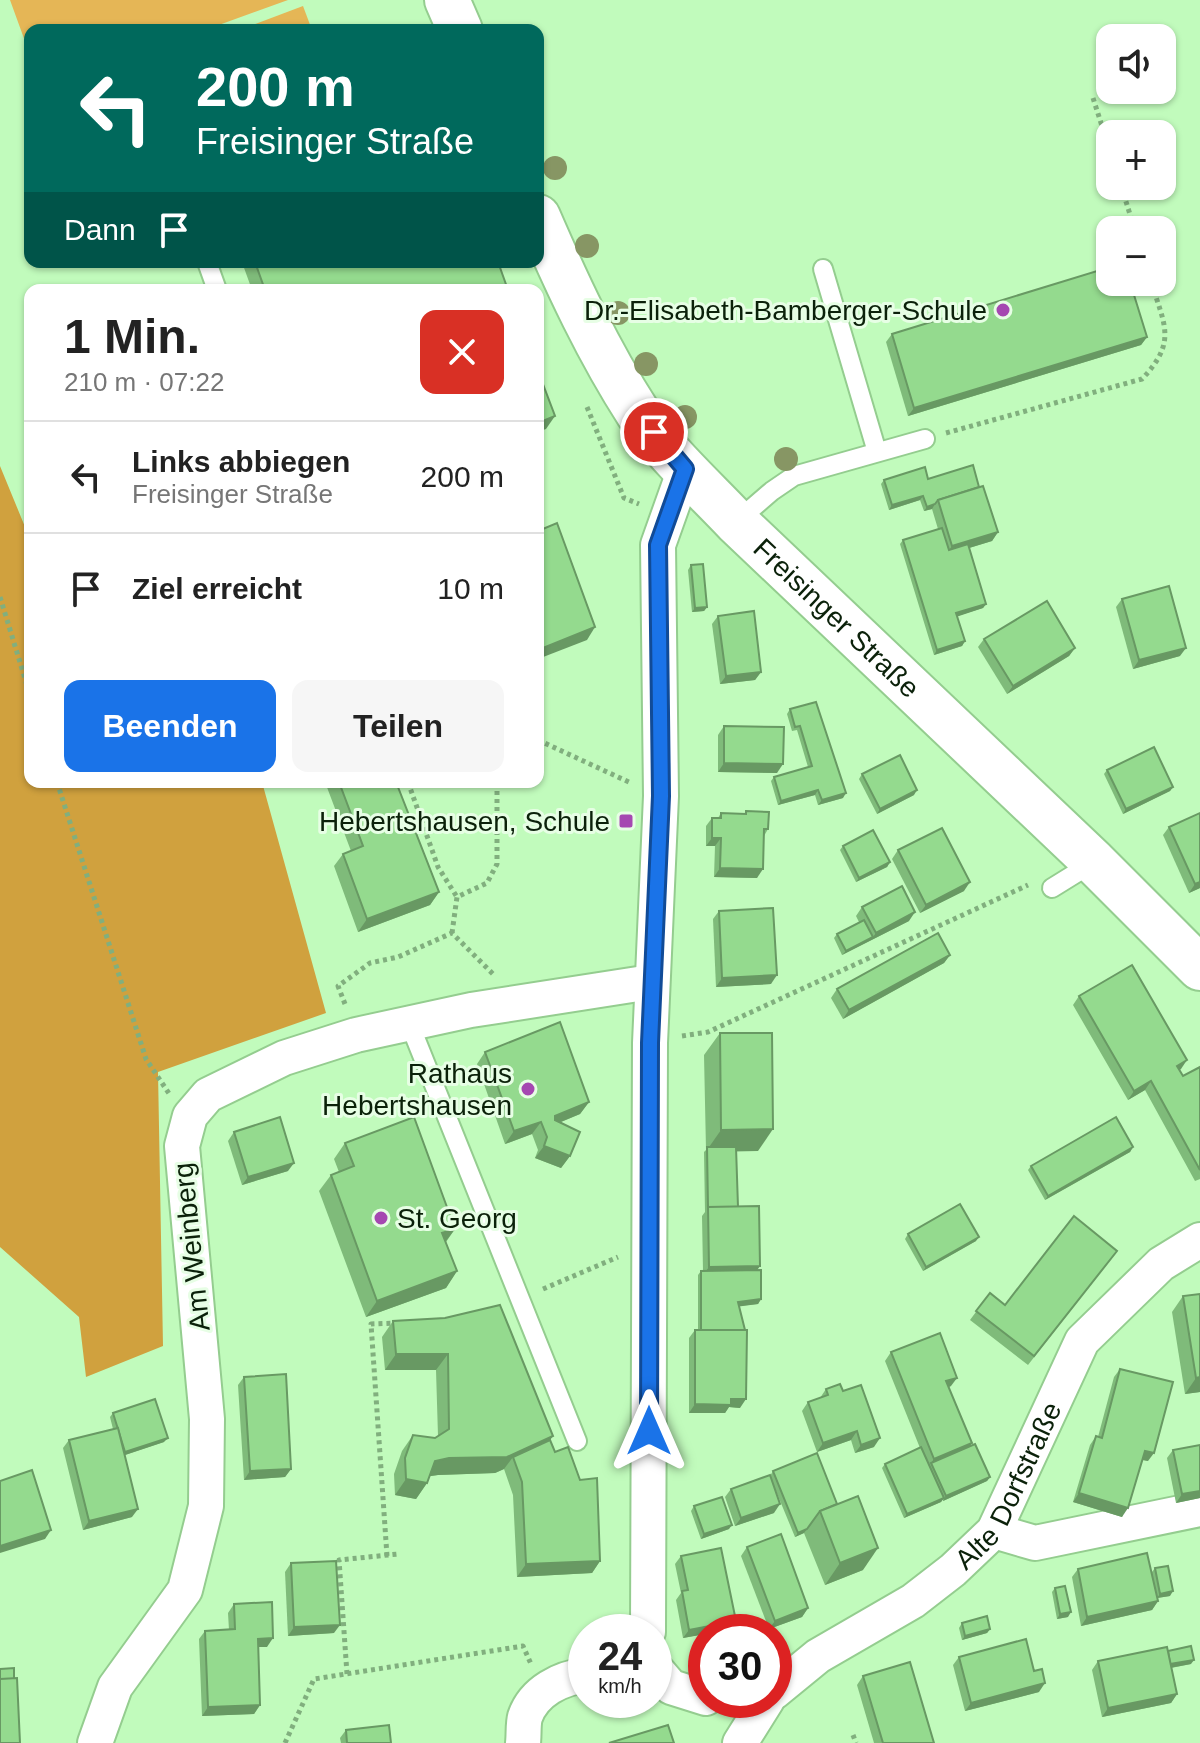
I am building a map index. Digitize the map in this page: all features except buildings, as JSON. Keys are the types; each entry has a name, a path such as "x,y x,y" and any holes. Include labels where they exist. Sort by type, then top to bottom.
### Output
{"main road":[{"path":"447,0 457,24"},
{"name":"Freisinger Straße","path":"544,231 572,297 639,414 685,469 736,522 1094,862 1200,968"}],"street":[{"path":"648,1614 650,1043 661,796 658,545 685,469"},
{"path":"190,1116 208,1095 284,1058 356,1035 510,1004 651,982"},
{"name":"Am Weinberg","path":"95,1743 115,1687 185,1590 206,1506 207,1419 182,1146 190,1116"},
{"name":"Alte Dorfstraße","path":"792,1677 818,1656 913,1601 953,1570 994,1531 1082,1341 1161,1264 1200,1240"},
{"path":"994,1531 1035,1543 1200,1509"},
{"path":"523,1743 525,1716 543,1690 568,1678"}],"lane":[{"path":"823,269 877,452"},
{"path":"736,522 794,476 925,439"},
{"path":"1052,888 1094,862"},
{"path":"410,1025 577,1441"}],"path":[{"path":"1093,98 1100,120"},
{"path":"925,439 1142,379 1158,362 1166,342 1155,296"},
{"path":"0,597 24,675"},
{"path":"544,743 661,796"},
{"path":"59,788 146,1059 163,1088 190,1116"},
{"path":"410,788 438,867 457,897 452,933"},
{"path":"457,897 487,883 497,864 497,788"},
{"path":"650,1043 708,1032 1032,883"},
{"path":"452,933 492,971 510,1004"},
{"path":"356,1035 338,986 370,963 398,957 452,933"},
{"path":"520,1298 649,1245"},
{"path":"387,1556 371,1324 401,1323"},
{"path":"347,1674 339,1560 398,1554"},
{"path":"285,1743 314,1679 523,1646 543,1690"},
{"path":"853,1735 856,1743"}],"shaded area":[{"path":"10,0 288,0 222,24 24,24 24,38"},
{"path":"303,6 310,24 255,24"},
{"path":"0,466 24,524 24,788 264,788 326,1013 158,1072 163,1346 86,1377 79,1317 0,1247"}],"place":[{"name":"Dr.-Elisabeth-Bamberger-Schule","path":"1003,310"},
{"name":"Hebertshausen, Schule","path":"626,821"},
{"name":"Rathaus Hebertshausen","path":"528,1089"},
{"name":"St. Georg","path":"381,1218"}],"route":[{"path":"649,1431 651,982 661,796 658,545 685,469 654,432"}]}
